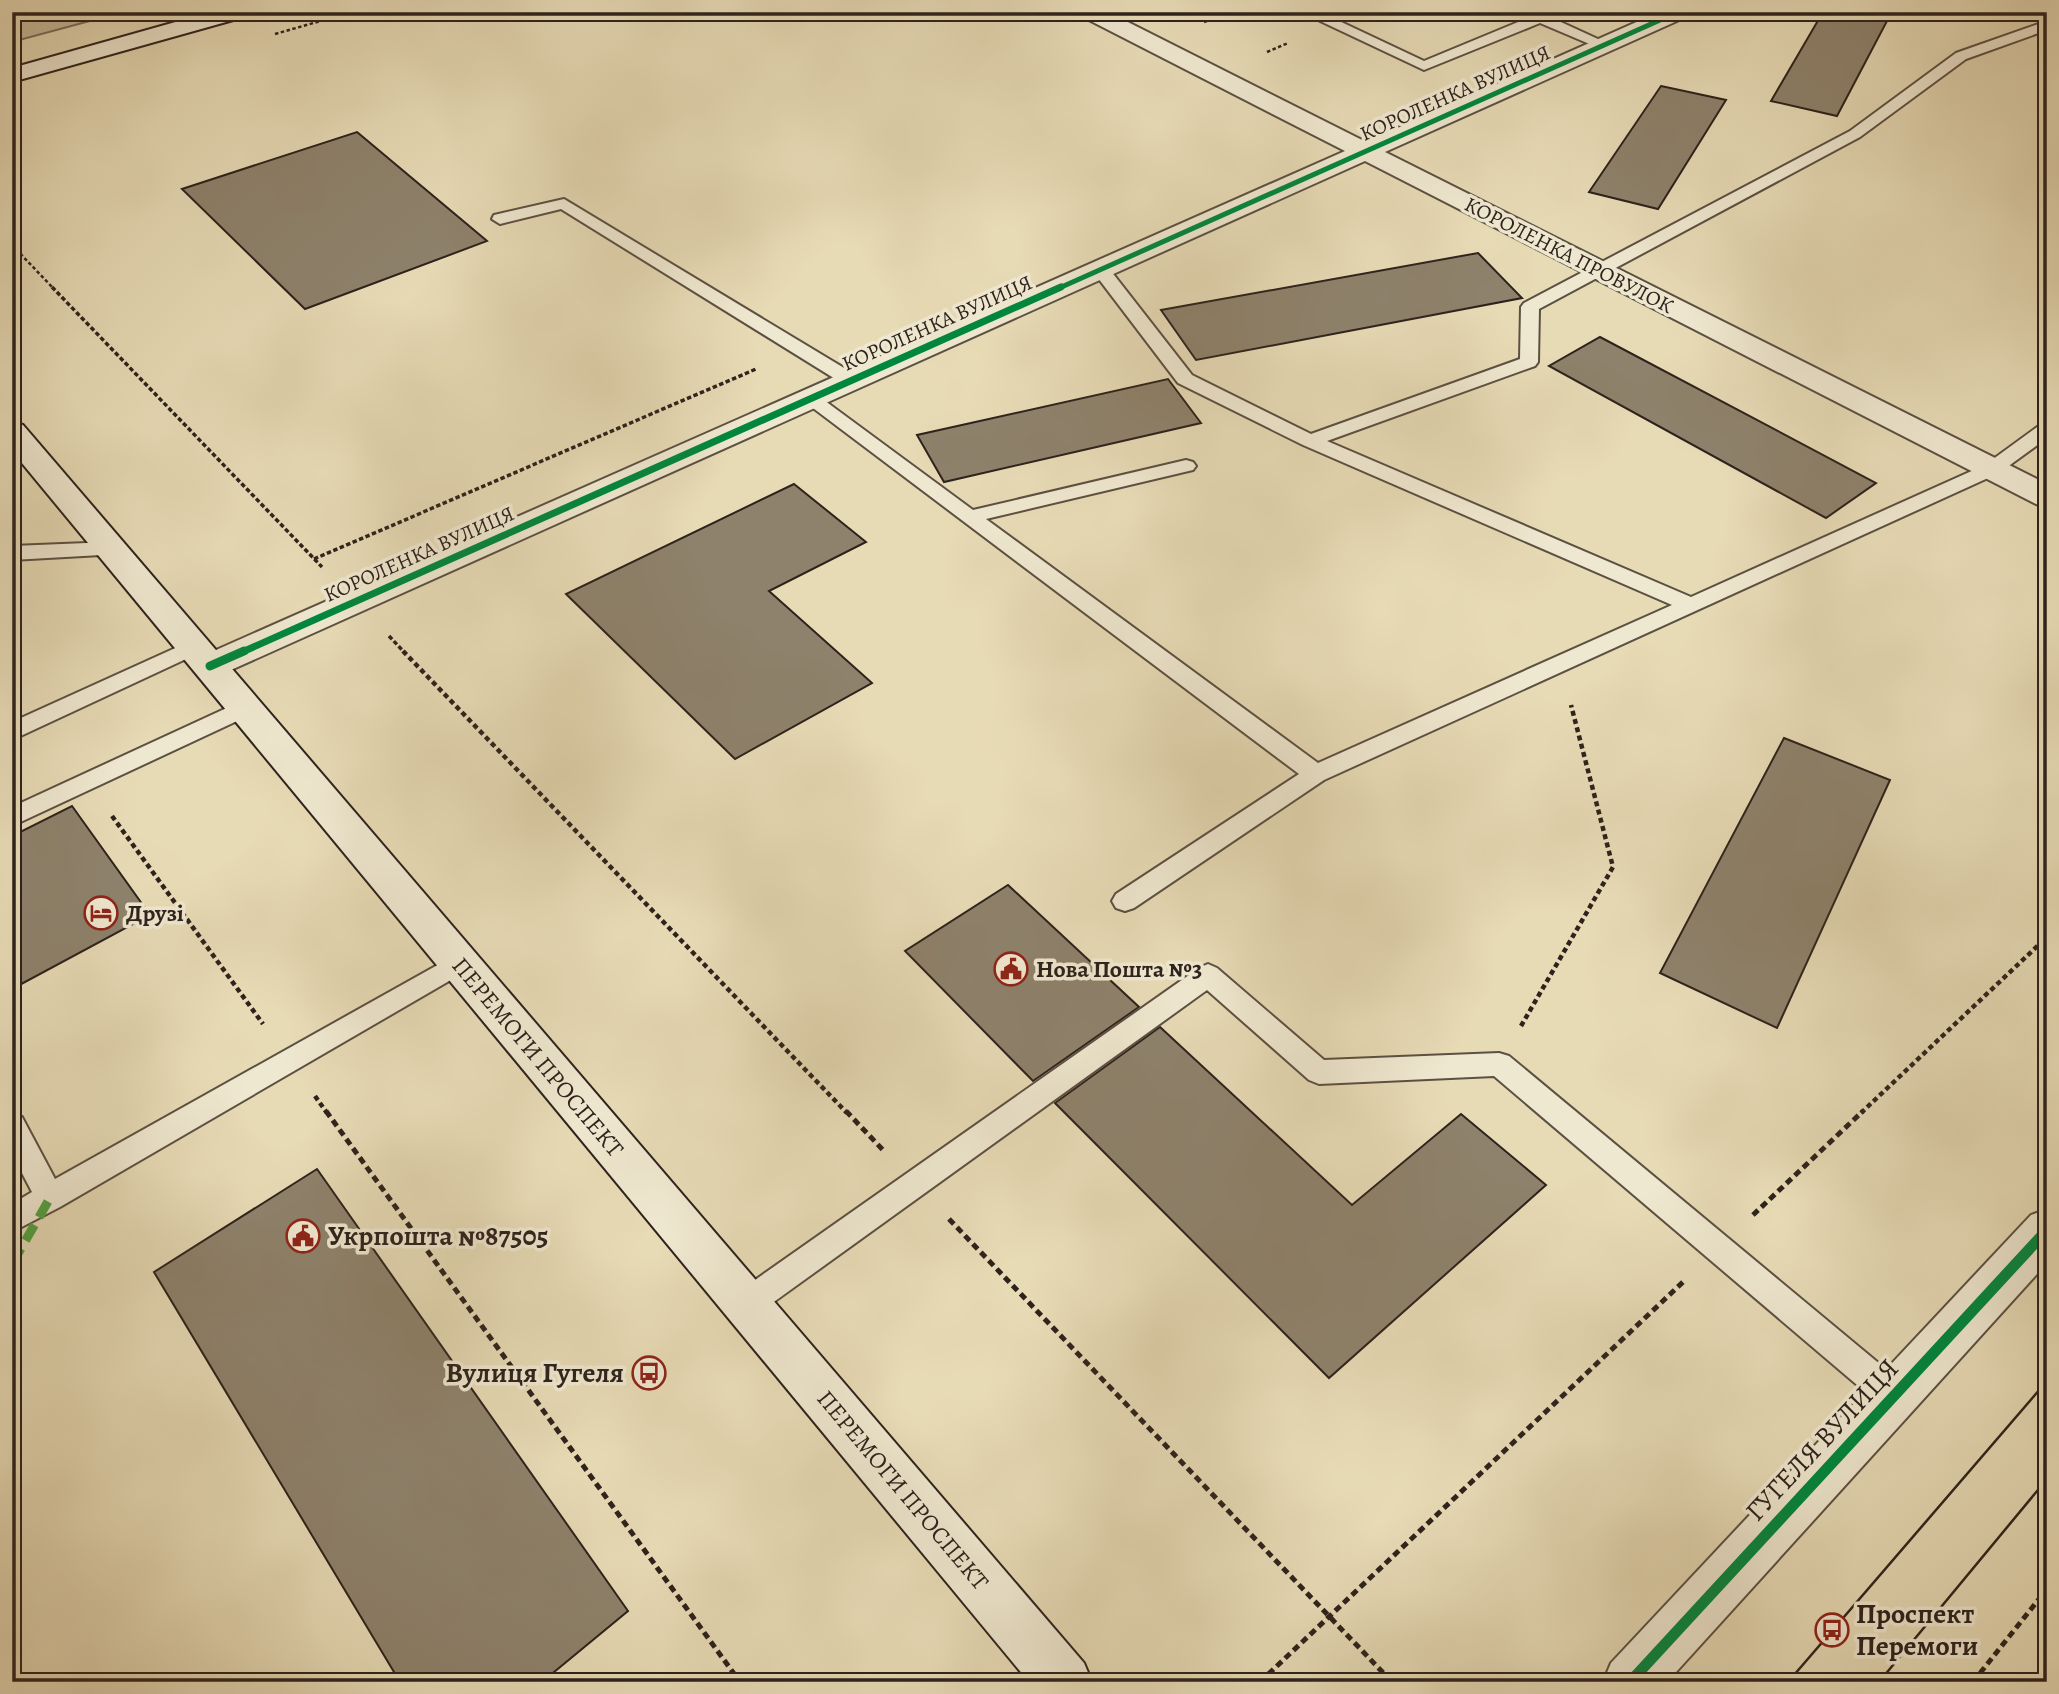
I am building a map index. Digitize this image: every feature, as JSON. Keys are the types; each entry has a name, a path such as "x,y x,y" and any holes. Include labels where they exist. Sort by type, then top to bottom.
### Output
{"street":[{"path":"12,75 236,12"},
{"name":"КОРОЛЕНКА ПРОВУЛОК","path":"1091,12 2047,497"},
{"name":"КОРОЛЕНКА ВУЛИЦЯ","path":"202,657 356,601 1678,12"},
{"name":"ПЕРЕМОГИ ПРОСПЕКТ","path":"12,431 1065,1682"},
{"name":"ГУГЕЛЯ ВУЛИЦЯ","path":"1630,1682 2047,1230"}],"lane":[{"path":"1308,12 1424,66 1532,15 1604,45"},
{"path":"1310,441 1529,362 1530,307 1856,134 1961,56 2047,25"},
{"path":"500,219 564,204 852,381"},
{"path":"1101,270 1185,379 1310,441 1692,605"},
{"path":"810,399 1316,774"},
{"path":"1125,901 1316,774 1992,469 2047,429"},
{"path":"969,517 1186,466"},
{"path":"12,554 112,549"},
{"path":"12,732 202,657"},
{"path":"12,817 244,708"},
{"path":"12,1219 460,964"},
{"path":"746,1304 1208,975 1319,1072 1499,1063 1894,1396"},
{"path":"12,1126 50,1198"}],"path":[{"path":"1204,22 1230,12"},
{"path":"12,245 1392,1682"},
{"path":"1499,1063 1613,867 1560,664"},
{"path":"87,782 740,1682"},
{"path":"1973,1682 2047,1589"},
{"path":"1260,1682 1329,1616"}],"shaded area":[{"path":"12,12 123,12 12,42"}],"building":[{"path":"1823,12 1843,12 1887,21 1837,116 1771,101"},
{"path":"1661,86 1726,100 1658,209 1589,192"},
{"path":"357,132 487,241 305,309 182,189"},
{"path":"1478,253 1522,298 1196,360 1161,310"},
{"path":"1600,337 1876,483 1826,518 1549,366"},
{"path":"1168,379 1201,423 944,482 917,435"},
{"path":"794,484 866,542 769,591 872,683 735,759 566,594"},
{"path":"1784,738 1890,780 1777,1028 1660,973"},
{"path":"72,806 150,915 12,989 12,836"},
{"path":"1008,885 1139,1007 1033,1081 905,951"},
{"path":"1160,1027 1352,1205 1461,1114 1546,1185 1329,1378 1055,1103"},
{"path":"317,1169 628,1611 542,1682 400,1682 154,1272"}],"tram line":[{"path":"1788,1682 2047,1381"},
{"path":"1879,1682 2047,1479"}],"marked path":[{"path":"12,1264 50,1198"}],"cycle path":[{"path":"210,666 1678,12"},
{"path":"1630,1682 2047,1230"}],"place":[{"name":"Друзі","path":"101,913"},
{"name":"Нова Пошта №3","path":"1011,969"},
{"name":"Укрпошта №87505","path":"303,1236"},
{"name":"Вулиця Гугеля","path":"649,1373"},
{"name":"Проспект Перемоги","path":"1832,1630"}]}
